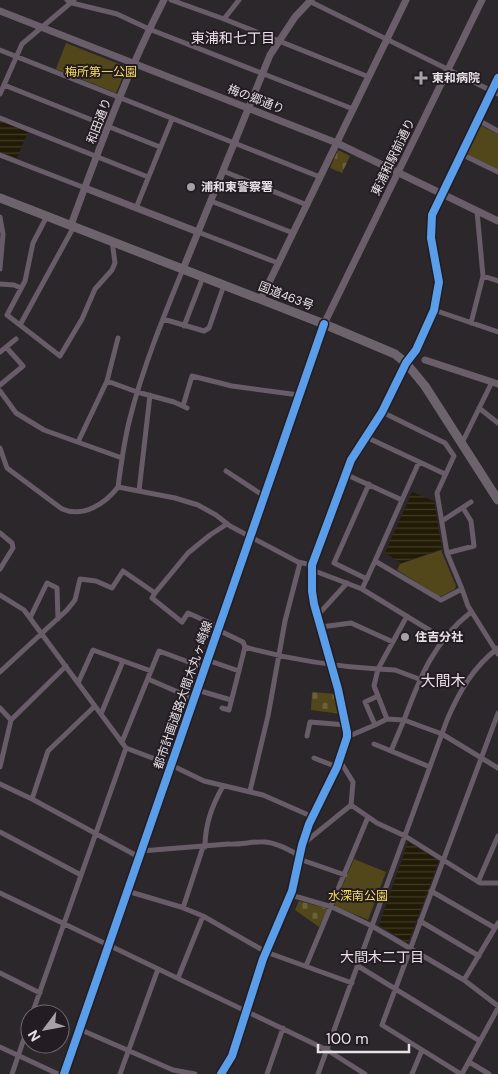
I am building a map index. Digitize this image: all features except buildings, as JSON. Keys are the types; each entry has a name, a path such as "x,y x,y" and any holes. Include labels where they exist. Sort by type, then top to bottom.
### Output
{"highway":[{"name":"国道463号","path":"0,198 261,299 395,354 406,362 425,386 462,443 495,487 498,500"}],"street":[{"name":"和田通り","path":"71,225 120,97 149,29 164,0"},
{"path":"171,0 224,19 369,77"},
{"path":"224,19 239,0"},
{"path":"261,299 406,0"},
{"name":"東浦和駅前通り","path":"324,324 482,0"},
{"path":"0,94 22,44 71,1 117,14 149,29 354,109"},
{"path":"0,448 7,468 45,498 71,513 93,508 104,502 118,487 129,420 163,319 262,72 279,41 310,1 495,93"},
{"name":"梅の郷通り","path":"0,11 337,143 498,221"},
{"path":"0,50 320,177"},
{"path":"221,1074 232,1056 266,952 291,895 302,845 313,817 340,761 347,737 346,725 332,666 312,596 312,568 351,460 382,412 406,362 416,350 434,310 439,282 430,227 432,215 478,120 495,93 498,78"},
{"path":"4,85 160,147"},
{"path":"0,118 148,177"},
{"path":"136,208 172,118"},
{"path":"478,120 498,130"},
{"path":"461,154 498,172"},
{"path":"0,155 278,264"},
{"path":"223,171 307,205"},
{"path":"211,201 293,233"},
{"path":"471,323 483,276 477,211"},
{"path":"0,216 3,234 0,269"},
{"path":"47,216 34,243 25,281 7,315 60,356 82,319 94,290 112,270 115,263 112,241"},
{"path":"20,325 72,230 71,225"},
{"path":"483,276 498,281"},
{"path":"184,326 202,277"},
{"path":"0,284 14,285 21,288"},
{"path":"163,319 204,331 209,328 224,285"},
{"path":"434,310 498,332"},
{"name":"都市計画道路大間木丸ヶ崎線","path":"64,1074 324,324"},
{"path":"78,442 107,381 118,338"},
{"path":"0,352 16,339"},
{"path":"0,385 23,366 6,346"},
{"path":"425,360 495,383 479,408 462,443"},
{"path":"107,381 185,407 192,376 232,386 299,395"},
{"path":"0,391 16,413 44,430 122,458"},
{"path":"139,491 150,395"},
{"path":"479,408 498,423"},
{"path":"318,1074 404,836 461,689 477,667 497,651 471,612 447,553 437,493 454,456 445,443 382,412"},
{"path":"366,438 445,474"},
{"path":"362,589 419,462"},
{"path":"226,471 264,496"},
{"path":"345,474 402,500"},
{"path":"367,578 334,563 369,484"},
{"path":"118,487 191,503 204,508 228,524 300,563 362,589 444,639"},
{"path":"442,521 471,502"},
{"path":"447,553 474,546 471,521 463,508"},
{"path":"228,524 210,535 188,553 152,598 182,622 188,613 243,642 245,646 279,656 332,666 395,670 419,680"},
{"path":"0,533 12,543 14,548 0,569"},
{"path":"375,561 441,600 462,589"},
{"path":"250,791 268,716 285,621 300,563"},
{"path":"0,663 2,670 67,610 75,600 80,579 96,581 112,588 123,570 155,593"},
{"path":"30,618 47,583 57,588 58,619"},
{"path":"317,616 347,583"},
{"path":"0,595 24,610 126,748 171,765 204,781 250,791 275,799 313,817"},
{"path":"391,751 419,680 431,657 455,624 471,612"},
{"path":"387,720 374,686 378,669 407,616"},
{"path":"321,627 351,623 393,642"},
{"path":"222,708 229,710 245,646"},
{"path":"78,683 93,650 151,671"},
{"path":"122,742 159,651 204,668"},
{"path":"207,660 239,671"},
{"path":"101,714 123,661"},
{"path":"0,768 11,720 66,666"},
{"path":"148,679 194,699"},
{"path":"197,690 231,700"},
{"path":"375,725 365,702 378,696"},
{"path":"32,799 48,751 95,706"},
{"path":"0,708 11,720"},
{"path":"291,895 332,907 372,926 410,948 464,980 498,1007 462,1074 382,1026 410,948 480,758 498,713"},
{"path":"347,737 387,720 404,720 442,734 498,768"},
{"path":"307,736 310,722 346,725"},
{"path":"374,744 430,767"},
{"path":"36,1004 126,748"},
{"path":"314,758 337,767"},
{"path":"302,845 351,805 353,782 340,761"},
{"path":"0,784 96,834 140,854 266,842 294,852 299,858 345,875"},
{"path":"183,908 204,847 209,816 223,786"},
{"path":"351,805 478,882 498,883"},
{"path":"306,966 368,817"},
{"path":"0,832 81,876"},
{"path":"478,882 498,836"},
{"path":"127,891 203,916 266,952 352,982"},
{"path":"431,891 496,926 464,980"},
{"path":"0,892 283,1028 327,1050 365,1074"},
{"path":"178,978 203,916"},
{"path":"420,921 479,956"},
{"path":"358,966 480,1041"},
{"path":"120,1074 158,969"},
{"path":"0,973 40,993"},
{"path":"267,1074 283,1028"},
{"path":"80,1029 128,1049 175,1072 196,1074"},
{"path":"0,1047 58,1074"},
{"path":"12,1074 20,1050"},
{"path":"412,1074 422,1050"},
{"path":"469,1062 489,1074"}],"green space":[{"name":"梅所第一公園","path":"66,43 124,66 126,70 116,93 56,69"},
{"path":"482,126 498,134 498,170 468,155 467,152 478,128"},
{"path":"338,150 350,156 342,173 330,168"},
{"path":"441,550 456,586 455,589 442,596 438,596 397,570 400,564"},
{"path":"312,692 336,694 341,714 311,710"},
{"name":"水深南公園","path":"354,859 386,872 368,920 335,906"},
{"path":"299,901 326,908 327,910 319,927 295,910"}],"shaded area":[{"path":"0,121 28,132 17,158 0,152"},
{"path":"412,492 434,501 442,549 401,563 385,553"},
{"path":"408,842 439,861 408,943 379,925"}],"cycle path":[{"path":"221,1074 232,1056 263,959 292,891 302,845 309,824 337,767 347,737 338,689 314,604 312,565 351,460 382,412 406,363 416,350 434,310 439,282 431,238 432,215 498,78"},
{"path":"64,1074 324,324"}],"place":[{"name":"東和病院","path":"421,78"},
{"name":"浦和東警察署","path":"191,187"},
{"name":"住吉分社","path":"405,637"}],"district":[{"name":"東浦和七丁目","path":"233,38"},
{"name":"大間木","path":"443,681"},
{"name":"大間木二丁目","path":"382,957"}]}
